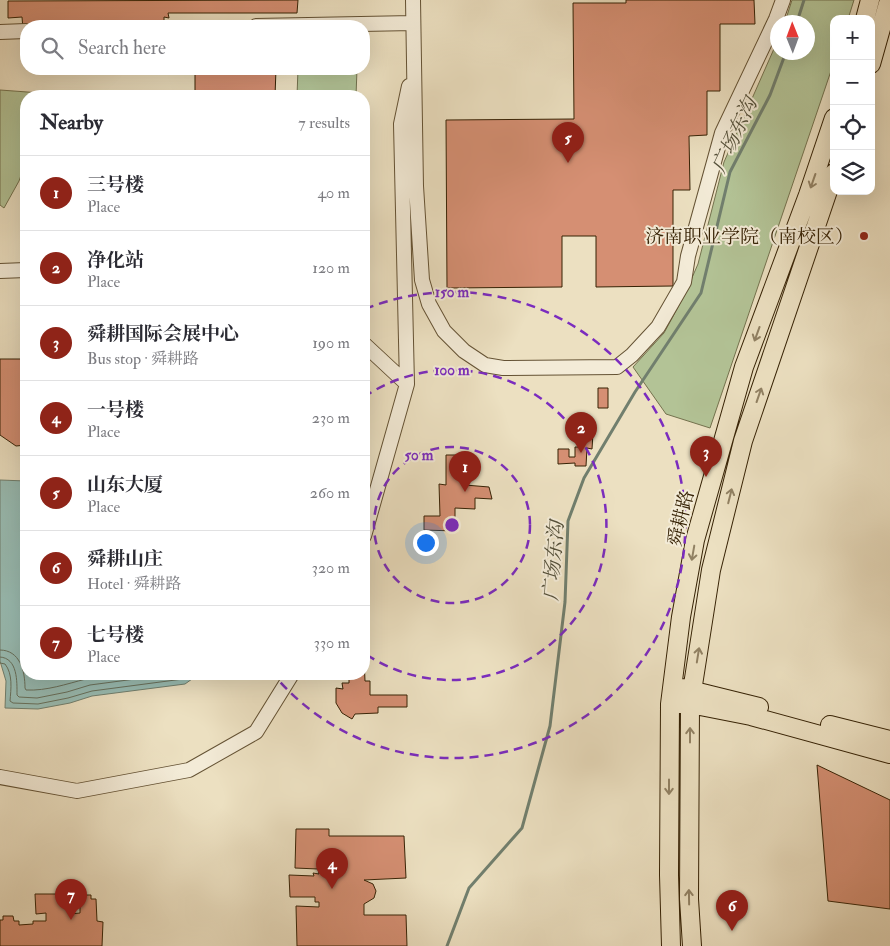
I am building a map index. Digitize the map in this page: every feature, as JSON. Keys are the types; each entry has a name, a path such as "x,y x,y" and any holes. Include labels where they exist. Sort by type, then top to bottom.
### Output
{"main road":[{"path":"866,15 870,0"},
{"path":"872,60 889,0"},
{"name":"舜耕路","path":"672,946 669,875 670,704 695,540 744,367 808,195 830,130"},
{"path":"692,946 689,899 691,697 712,570 743,441 830,184"},
{"path":"672,685 691,697 751,716 890,754"},
{"path":"670,704 691,697 732,699 890,740"}],"street":[{"path":"413,0 416,186 422,280 429,304 444,331 464,351 485,365 503,368 616,367 632,355 658,327 684,282 688,256 722,133 776,19 783,0"},
{"path":"370,24 413,23"},
{"path":"0,32 20,31"},
{"path":"370,515 407,384 401,124 414,61"},
{"path":"0,271 20,270"},
{"path":"370,350 407,384"},
{"path":"0,777 77,791 189,770 256,732 288,680"}],"green space":[{"path":"792,0 854,0 849,15 830,15 830,74 710,428 666,414 633,367 664,333 684,296 698,264 724,162 770,58 770,60 815,60 815,15 787,15"},
{"path":"298,75 357,75 356,90 297,90"},
{"path":"0,90 20,91 20,178 4,208 0,205"}],"water":[{"path":"0,480 20,481 20,680 191,680 185,684 92,696 70,703 38,709 5,708 6,681 0,661"}],"building":[{"path":"298,0 297,13 168,13 169,18 164,17 164,20 22,20 22,17 8,18 8,1"},
{"path":"626,0 754,0 755,24 720,24 720,91 707,91 707,135 689,136 690,190 673,190 673,286 596,287 596,236 562,236 562,287 447,288 446,120 574,119 573,3 626,3"},
{"path":"195,75 276,75 275,90 195,90"},
{"path":"0,359 20,359 20,446 16,446 0,435"},
{"path":"598,388 608,388 608,408 598,408"},
{"path":"581,432 593,433 592,449 587,448 586,466 575,466 575,463 558,464 558,449 569,449 569,457 575,457 575,447 582,447"},
{"path":"446,455 465,455 465,485 489,487 492,499 475,498 475,509 455,508 455,531 424,530 424,516 440,516 439,484 446,485"},
{"path":"349,680 370,681 370,695 407,695 407,707 378,707 378,713 355,714 352,719 342,713 336,703 336,688 343,689 342,683 349,683"},
{"path":"817,765 890,800 890,909 828,901"},
{"path":"296,829 329,829 329,836 404,836 406,878 364,880 373,884 376,891 374,898 364,904 364,915 406,915 407,946 297,946 296,906 319,907 319,902 315,902 315,897 290,897 289,875 314,876 313,873 319,874 318,869 295,868"},
{"path":"35,894 70,894 70,914 80,913 80,895 91,895 91,899 96,899 97,921 103,922 102,946 0,946 0,920 3,920 3,916 13,916 14,921 19,921 19,925 33,924 33,921 46,921 46,913 36,914"}],"waterway":[{"name":"广场东沟","path":"799,15 804,0"},
{"name":"广场东沟","path":"447,946 469,888 522,828 550,726 565,602 568,521 584,478 635,392 701,293 730,172 770,95 783,60"}],"place":[{"name":"山东大厦","path":"568,163"},
{"name":"济南职业学院（南校区）","path":"864,236"},
{"name":"净化站","path":"581,453"},
{"name":"舜耕国际会展中心","path":"706,477"},
{"name":"三号楼","path":"465,492"},
{"name":"一号楼","path":"332,889"},
{"name":"七号楼","path":"71,920"},
{"name":"舜耕山庄","path":"732,931"}]}
